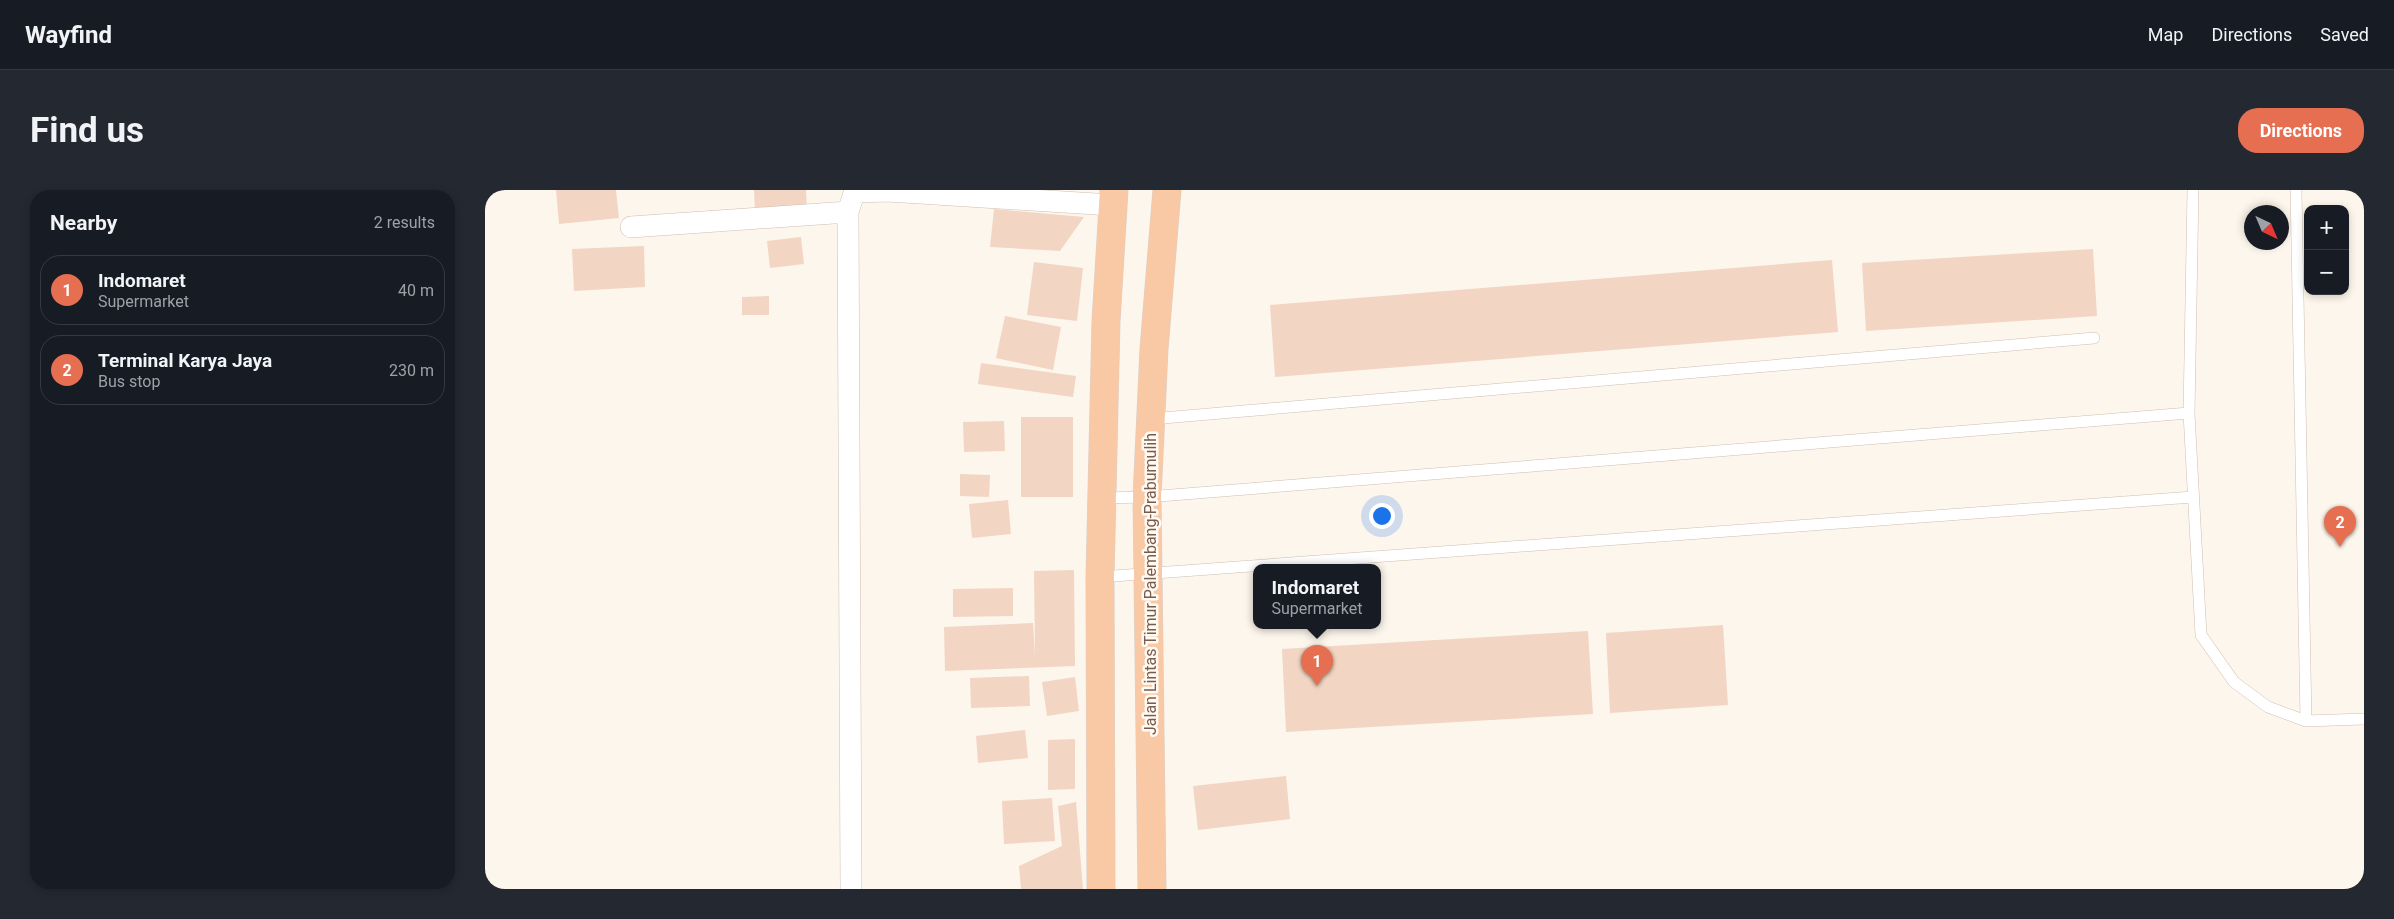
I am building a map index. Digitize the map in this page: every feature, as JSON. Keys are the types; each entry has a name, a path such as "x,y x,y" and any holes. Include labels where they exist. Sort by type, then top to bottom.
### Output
{"highway":[{"name":"Jalan Lintas Timur Palembang-Prabumulih","path":"1152,889 1147,497 1167,190"},
{"path":"1101,889 1100,577 1113,198"}],"street":[{"path":"631,227 853,198 888,191 976,196 1113,198"},
{"path":"851,889 853,198"}],"lane":[{"path":"2193,190 2189,413 2201,635 2234,682 2268,707 2306,721 2364,719"},
{"path":"2296,190 2306,721"},
{"path":"1151,419 2094,338"},
{"path":"1102,498 1147,497 2189,413"},
{"path":"1271,564 2193,497"},
{"path":"1100,577 1253,565"}],"building":[{"path":"556,190 616,190 619,218 559,224"},
{"path":"754,190 806,190 807,210 755,212"},
{"path":"994,209 1084,217 1060,251 990,247"},
{"path":"801,237 804,264 770,268 767,241"},
{"path":"644,246 645,287 574,291 572,249"},
{"path":"2093,249 2097,316 1866,331 1862,263"},
{"path":"1832,260 1838,332 1275,377 1270,305"},
{"path":"1034,262 1083,268 1077,321 1027,315"},
{"path":"769,296 769,315 742,315 742,297"},
{"path":"1005,316 1061,327 1053,370 996,358"},
{"path":"981,363 1076,376 1073,397 978,384"},
{"path":"1021,417 1073,417 1073,497 1021,497"},
{"path":"1004,421 1005,451 964,452 963,422"},
{"path":"960,474 990,475 989,497 960,496"},
{"path":"1008,500 1011,534 972,538 969,504"},
{"path":"1074,570 1075,666 945,671 944,627 1033,623 1035,657 1034,571"},
{"path":"1013,588 1013,616 953,617 953,589"},
{"path":"1723,625 1728,705 1610,713 1606,633"},
{"path":"1588,631 1593,714 1286,732 1282,649"},
{"path":"1029,676 1030,706 971,708 970,678"},
{"path":"1075,677 1079,711 1047,716 1042,682"},
{"path":"1025,730 1028,758 978,763 976,736"},
{"path":"1075,739 1075,789 1048,790 1048,740"},
{"path":"1286,776 1290,819 1198,830 1193,786"},
{"path":"1052,798 1055,841 1004,844 1002,801"},
{"path":"1076,802 1083,889 1021,889 1019,866 1062,846 1058,806"}],"place":[{"name":"Terminal Karya Jaya","path":"2340,547"},
{"name":"Indomaret","path":"1317,686"}]}
